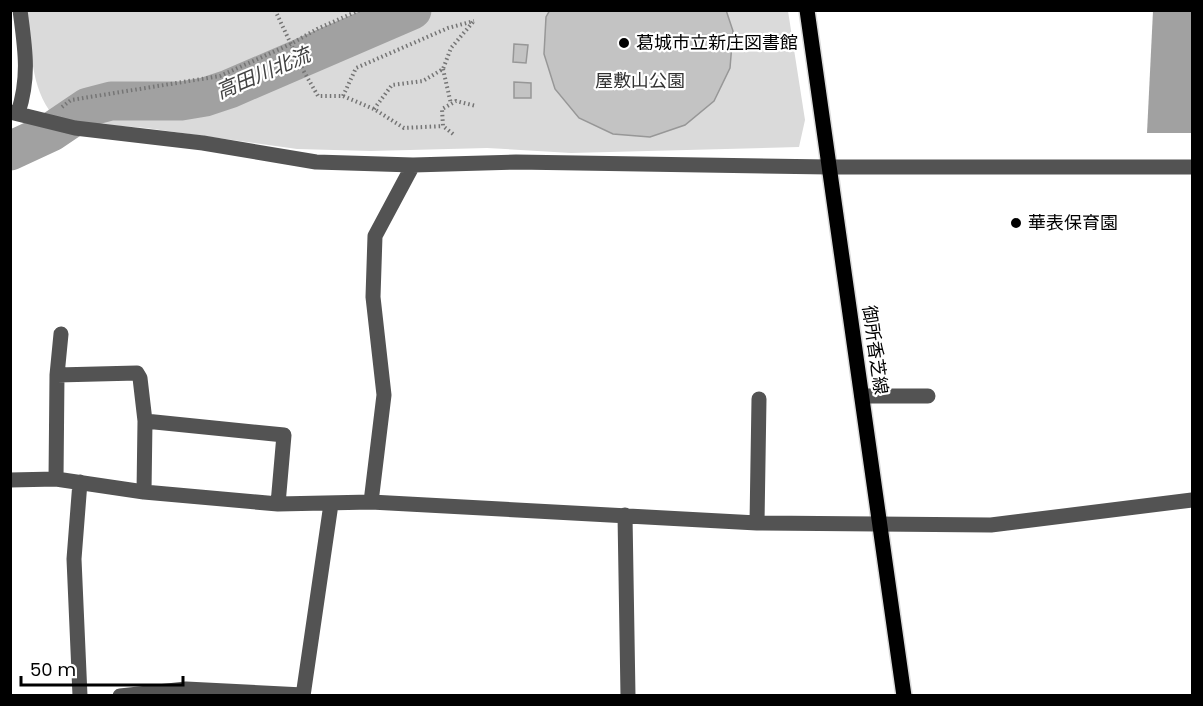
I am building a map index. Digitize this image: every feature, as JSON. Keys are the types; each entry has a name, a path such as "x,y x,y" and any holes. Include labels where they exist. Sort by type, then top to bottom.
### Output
{"main road":[{"name":"御所香芝線","path":"807,10 904,696"}],"street":[{"path":"20,10 25,46 26,80 14,112 75,128 203,143 316,162 413,165 516,162 829,167 1192,167"},
{"path":"371,502 384,395 373,297 375,236 413,165"},
{"path":"56,479 57,375 61,334"},
{"path":"57,375 137,373 140,378 145,421 144,492"},
{"path":"862,396 928,396"},
{"path":"757,523 759,399"},
{"path":"145,421 284,435 278,504"},
{"path":"10,480 56,479 144,492 278,504 371,502 757,523 991,525 1192,500"},
{"path":"80,482 74,559 80,696"},
{"path":"120,696 164,694 186,689 303,695 331,504"},
{"path":"625,515 628,696"}],"path":[{"path":"275,10 318,96 343,96 374,108 404,128 443,126 453,134"},
{"path":"45,120 71,100 220,76 360,10"},
{"path":"343,96 356,68 447,28 474,21 451,48 443,69 450,104"},
{"path":"374,108 392,86 423,81 443,69"},
{"path":"443,126 442,108 456,101 476,106"}],"green space":[{"name":"屋敷山公園","path":"27,11 788,11 805,120 799,147 571,153 487,148 371,151 297,149 146,128 45,120 49,110 38,87 32,62"}],"shaded area":[{"path":"1153,11 1192,11 1192,133 1147,133"}],"building":[{"path":"550,10 726,10 733,31 730,68 714,101 685,125 650,137 613,134 579,118 555,89 544,54 546,17"},
{"path":"514,44 528,45 526,63 513,62"},
{"path":"514,82 531,83 531,98 514,98"}],"waterway":[{"name":"高田川北流","path":"10,151 51,132 88,107 111,101 181,101 205,97 229,89 412,10"}],"place":[{"name":"葛城市立新庄図書館","path":"624,43"},
{"name":"華表保育園","path":"1016,223"}]}
